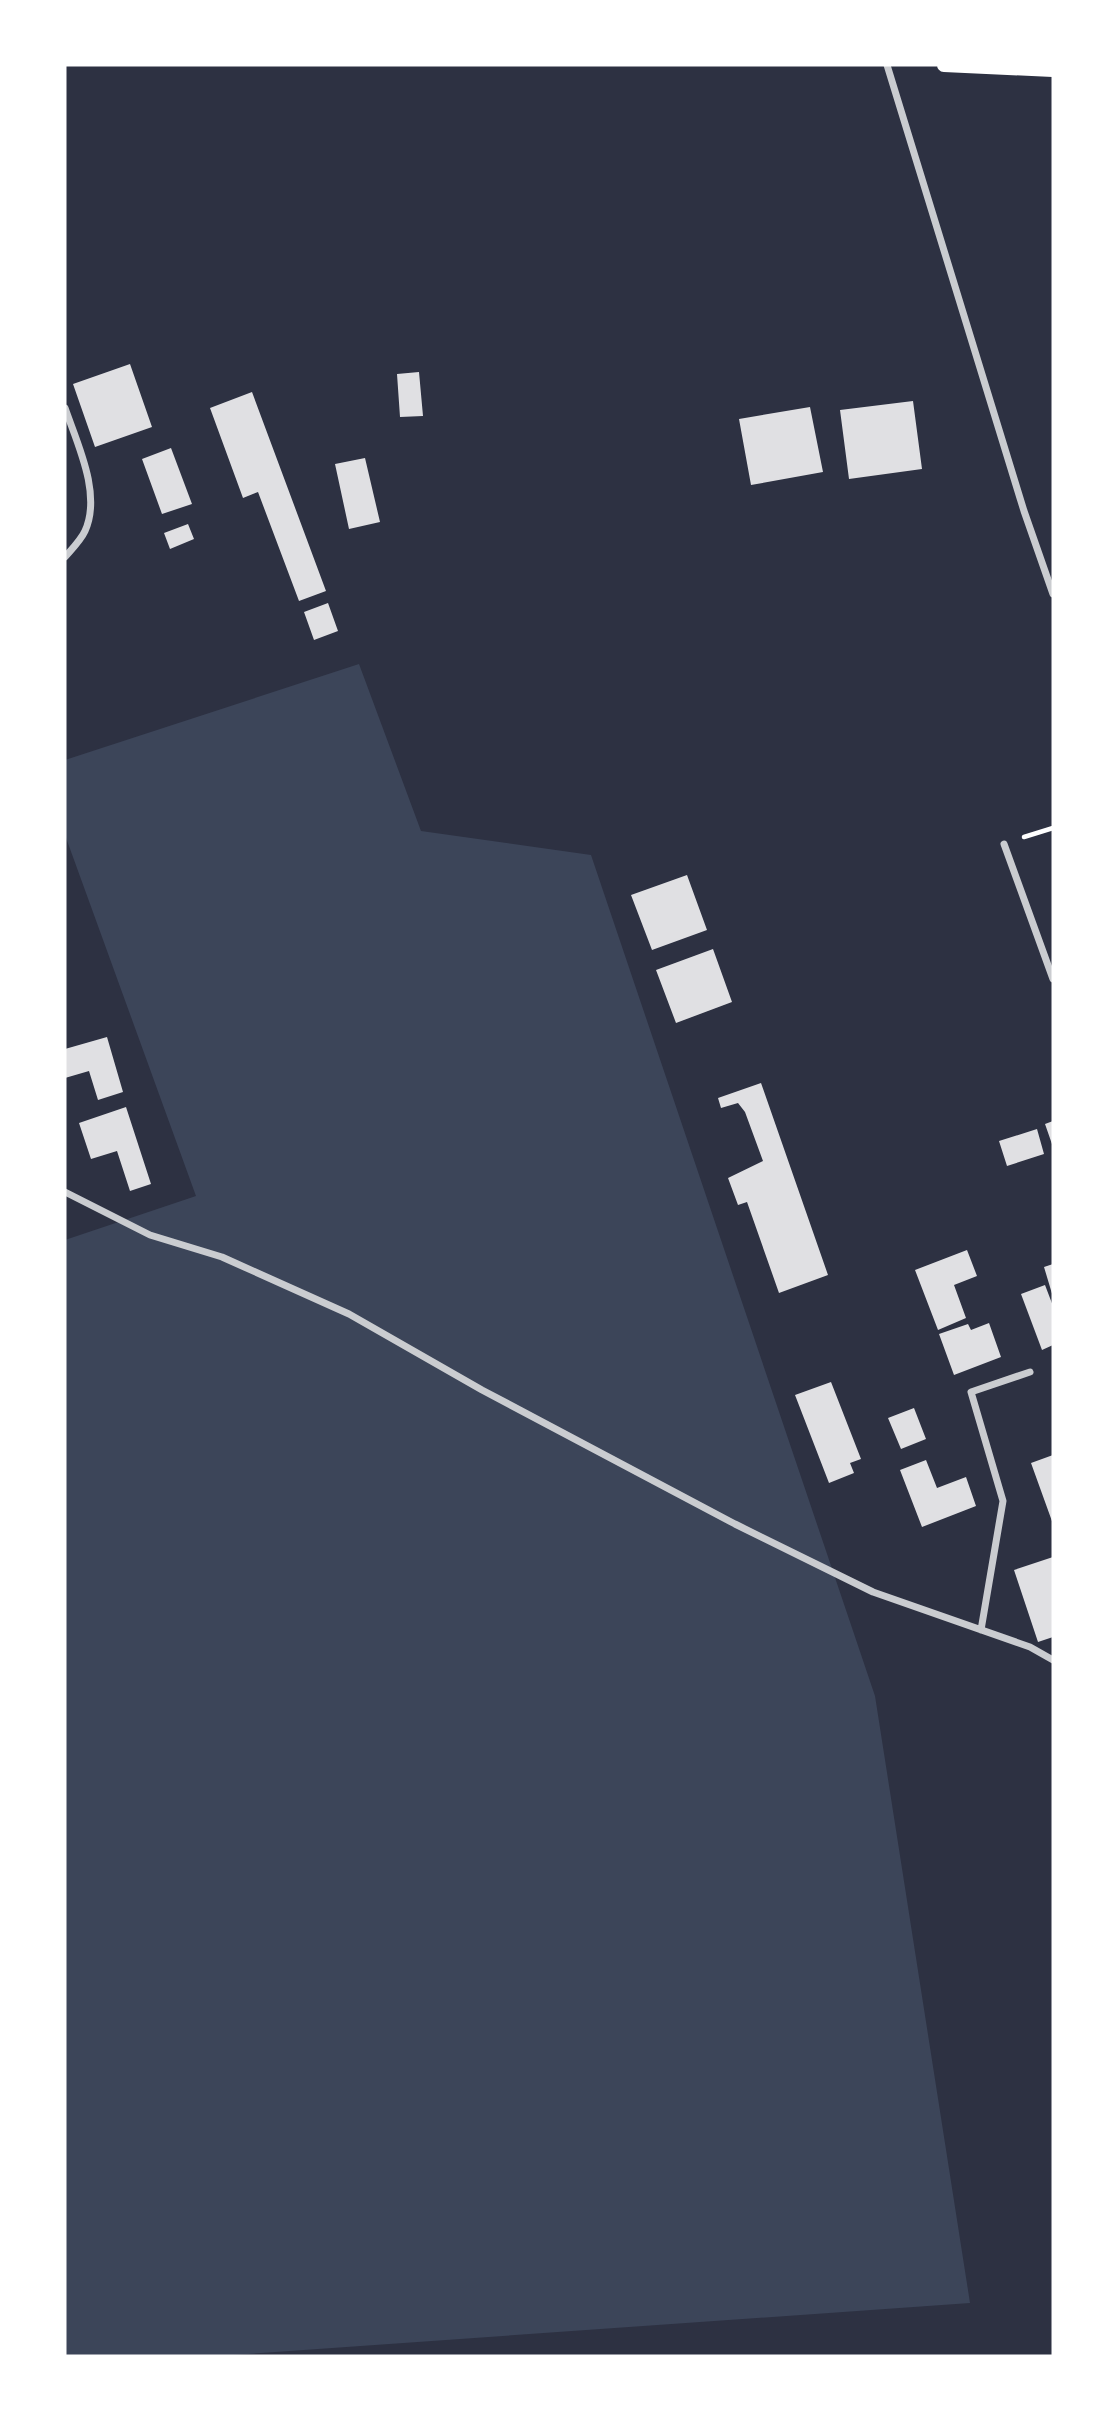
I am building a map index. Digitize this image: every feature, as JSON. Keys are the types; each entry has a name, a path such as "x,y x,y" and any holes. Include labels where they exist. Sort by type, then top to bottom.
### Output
{"main road":[{"path":"944,65 1053,70"}],"street":[{"path":"887,65 1024,511 1053,594"},
{"path":"65,408 83,458 91,498 86,531 65,557"},
{"path":"1004,844 1053,979"},
{"path":"65,1192 150,1235 222,1257 349,1314 481,1390 735,1524 873,1592 1030,1647 1053,1660"},
{"path":"981,1630 1003,1500 971,1392 1030,1372"}],"path":[{"path":"1004,844 1053,828"}],"shaded area":[{"path":"359,664 421,831 591,855 875,1696 970,2303 219,2356 65,2356 65,1240 196,1196 65,835 65,760"}],"building":[{"path":"130,364 152,427 95,447 73,384"},
{"path":"419,372 423,416 400,417 397,374"},
{"path":"252,392 326,591 299,601 258,492 243,498 210,408"},
{"path":"913,401 922,469 849,479 840,410"},
{"path":"810,407 823,472 751,485 739,419"},
{"path":"171,448 192,504 162,514 142,459"},
{"path":"365,458 380,522 349,529 335,464"},
{"path":"188,524 194,539 170,549 164,533"},
{"path":"328,603 338,631 314,640 304,612"},
{"path":"687,875 707,930 652,950 631,895"},
{"path":"713,949 732,1002 676,1023 656,970"},
{"path":"107,1037 123,1092 98,1100 89,1071 65,1078 65,1049"},
{"path":"761,1083 828,1275 779,1293 747,1202 738,1205 728,1178 763,1161 745,1112 738,1103 721,1108 718,1098"},
{"path":"126,1107 151,1184 130,1191 117,1151 91,1159 79,1123"},
{"path":"1053,1121 1053,1147 1045,1124"},
{"path":"1037,1129 1044,1154 1007,1166 999,1141"},
{"path":"967,1250 977,1276 954,1285 966,1318 938,1330 915,1270"},
{"path":"1053,1264 1053,1297 1044,1267"},
{"path":"1045,1285 1053,1306 1053,1345 1042,1350 1021,1294"},
{"path":"989,1323 1001,1357 954,1375 939,1334 968,1324 971,1330"},
{"path":"831,1382 861,1459 850,1463 854,1473 829,1483 795,1395"},
{"path":"914,1408 926,1439 901,1449 888,1418"},
{"path":"1053,1455 1053,1524 1031,1463"},
{"path":"926,1460 937,1488 966,1477 976,1506 922,1527 900,1470"},
{"path":"1053,1557 1053,1637 1038,1642 1014,1570"}]}
